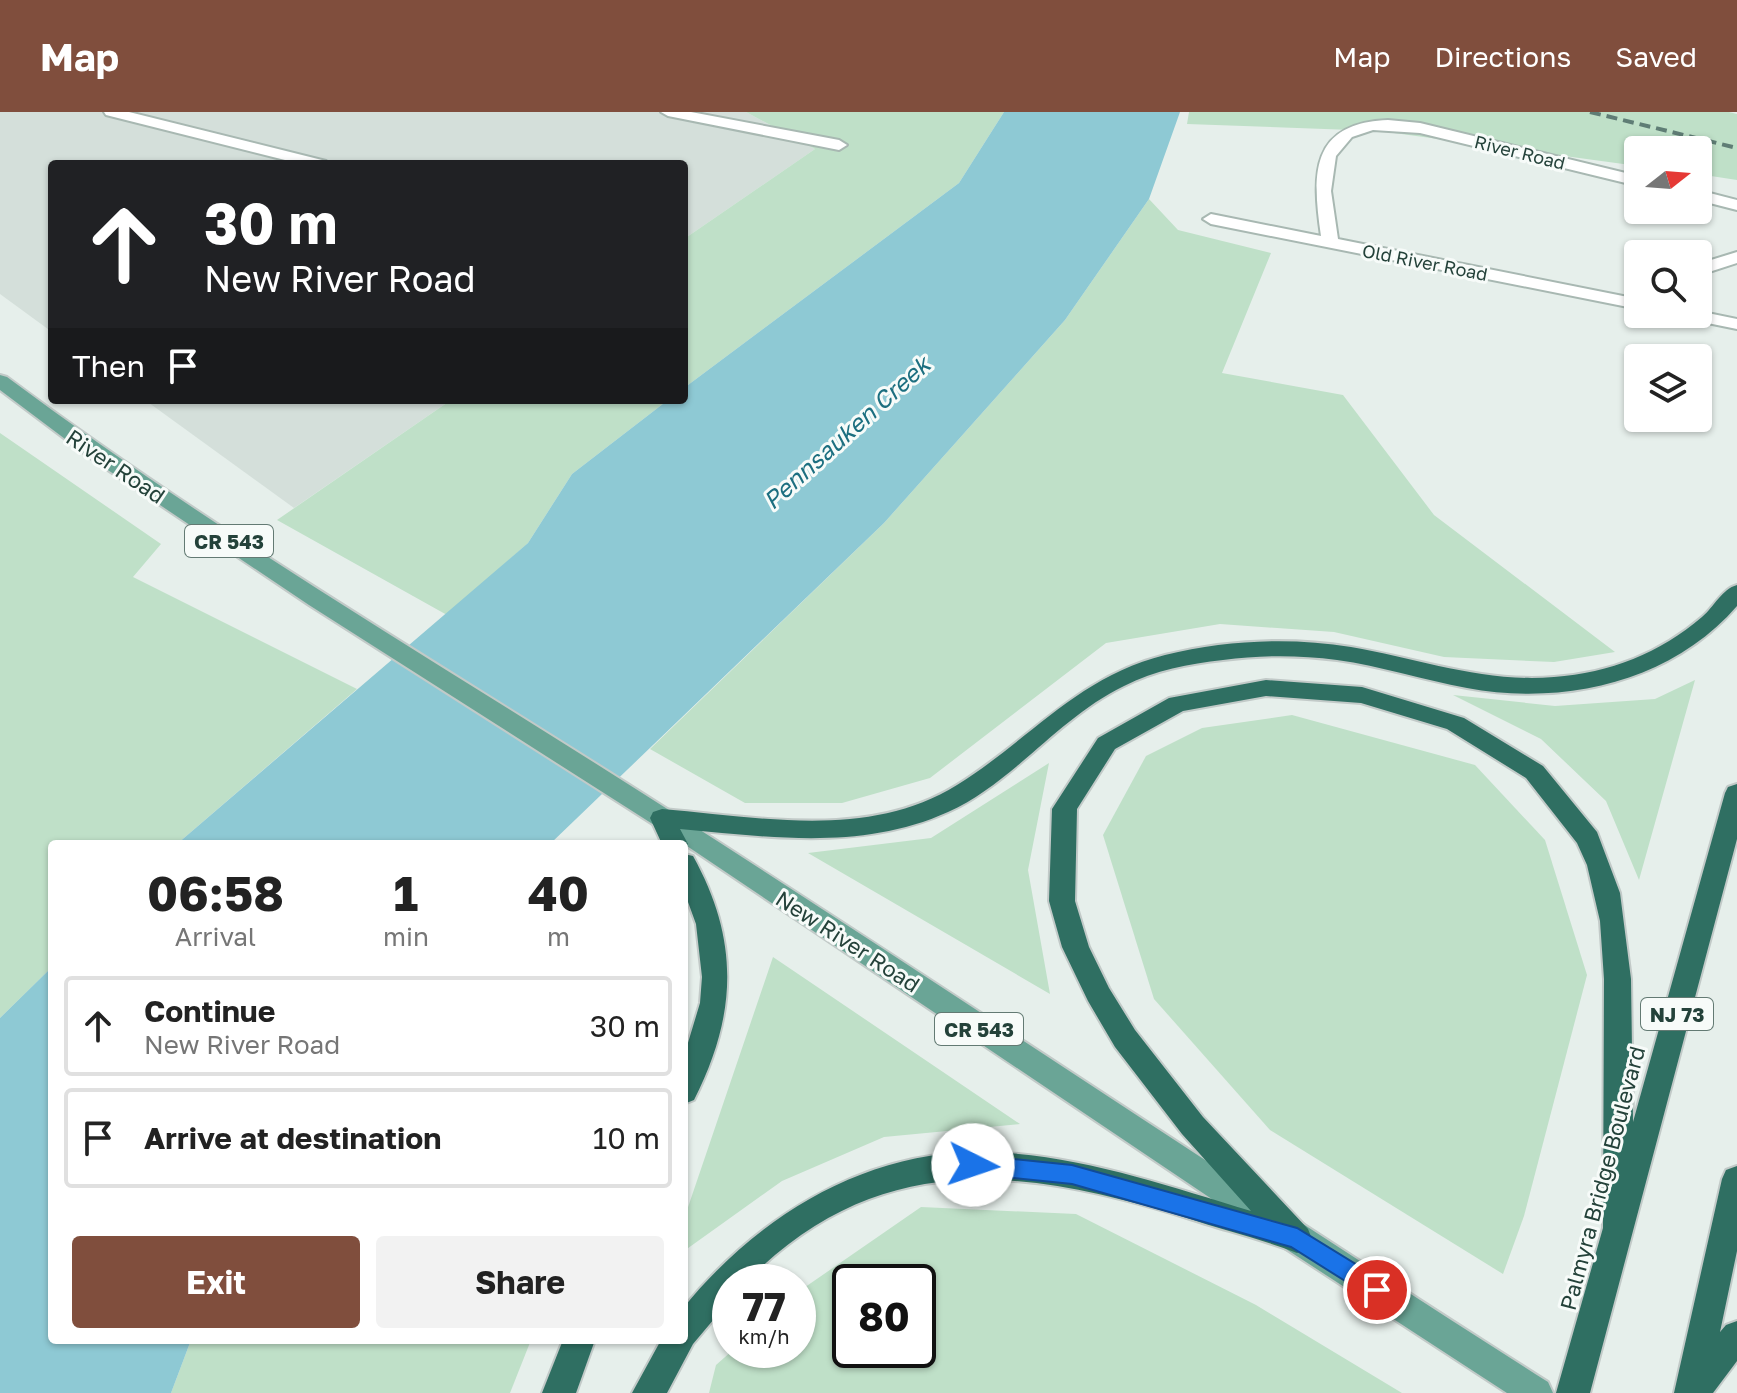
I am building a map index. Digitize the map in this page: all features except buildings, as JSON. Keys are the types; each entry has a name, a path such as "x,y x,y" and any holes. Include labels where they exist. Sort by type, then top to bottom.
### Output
{"highway":[{"path":"662,818 827,828 886,824 914,816 965,794 989,778 1052,723 1100,688 1153,666 1212,654 1273,648 1333,651 1510,686 1570,685 1599,680 1625,673 1673,651 1715,617 1737,592"},
{"path":"1297,1239 1227,1165 1132,1047 1100,995 1076,944 1062,901 1057,855 1062,819 1075,785 1094,757 1119,734 1182,702 1261,686 1311,687 1362,694 1445,719 1487,739 1530,768 1562,799 1586,836 1603,873 1617,960 1618,1235"},
{"name":"Palmyra Bridge Boulevard","path":"1573,1393 1737,793"},
{"path":"662,818 673,840"},
{"path":"688,871 700,895 718,957 716,991 708,1027 688,1081"},
{"path":"688,1327 745,1262 792,1226 838,1199 885,1181 933,1169 973,1165 1072,1175 1297,1239"},
{"path":"1692,1393 1737,1179"},
{"path":"1692,1393 1737,1336"},
{"path":"559,1393 577,1344"},
{"path":"649,1393 676,1344"}],"main road":[{"name":"River Road","path":"0,381 100,456 317,600"},
{"name":"New River Road","path":"317,600 662,818 1297,1239 1536,1393"}],"street":[{"path":"111,112 304,160"},
{"path":"668,112 839,145"},
{"name":"River Road","path":"1330,243 1324,176 1332,144 1362,127 1401,124 1624,178"},
{"path":"1712,199 1737,205"},
{"name":"Old River Road","path":"1211,219 1624,301"},
{"path":"1712,265 1737,257"},
{"path":"1712,319 1737,324"}],"shaded area":[{"path":"0,112 746,112 815,149 688,236 688,160 48,160 48,329 0,294"},
{"path":"151,404 445,404 294,508"}],"green space":[{"path":"746,112 1004,112 959,183 688,385 688,236 815,149"},
{"path":"1189,112 1729,112 1737,114 1737,180 1712,176 1712,136 1624,136 1624,164 1379,131 1187,124"},
{"path":"1149,199 1178,230 1271,253 1222,373 1343,395 1434,515 1615,652 1554,662 1444,657 1334,632 1220,624 1106,643 930,778 842,803 745,803 650,749 884,523 1065,320"},
{"path":"445,404 663,404 572,474 528,543 447,615 277,520"},
{"path":"0,433 161,544 133,577 357,689 182,840 48,840 48,971 0,1018"},
{"path":"1695,680 1639,880 1606,801 1541,739 1453,695 1555,706 1655,699"},
{"path":"1292,715 1475,765 1545,840 1587,975 1524,1216 1503,1274 1270,1130 1154,999 1103,835 1146,756 1202,728"},
{"path":"1049,763 1028,870 1050,994 808,853 931,838"},
{"path":"773,957 1020,1124 884,1137 782,1181 688,1248 688,1207"},
{"path":"921,1207 1076,1214 1256,1305 1402,1393 709,1393 715,1368 816,1368 816,1280 832,1269 832,1368 936,1368 936,1264 839,1264"},
{"path":"189,1344 529,1344 510,1393 171,1393"}],"water":[{"name":"Pennsauken Creek","path":"1004,112 1180,112 1149,199 1065,320 884,523 554,840 182,840 528,543 572,474 663,404 688,404 688,385 959,183"},
{"path":"48,971 48,1344 189,1344 171,1393 0,1393 0,1018"}],"railway":[{"path":"1590,112 1737,148"}],"route":[{"path":"973,1165 1072,1175 1297,1239 1377,1290"}]}
